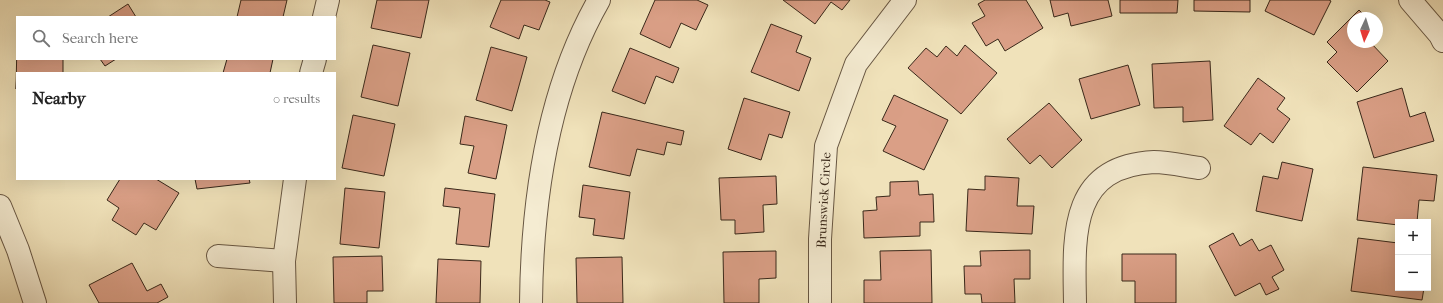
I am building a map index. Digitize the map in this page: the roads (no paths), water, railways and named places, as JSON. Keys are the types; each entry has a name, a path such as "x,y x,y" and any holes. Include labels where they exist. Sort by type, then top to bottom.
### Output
{"street":[{"path":"324,16 328,0"},
{"path":"531,303 532,256 536,200 543,160 564,77 599,0"},
{"name":"Brunswick Circle","path":"820,303 820,238 826,146 856,64 905,0"},
{"path":"1410,0 1440,34 1443,42"},
{"path":"311,72 315,60"},
{"path":"1075,303 1074,242 1083,204 1091,190 1104,176 1130,166 1155,162 1199,168"},
{"path":"285,303 284,261 295,180"},
{"path":"0,206 18,250 35,303"},
{"path":"218,256 284,261"}]}
